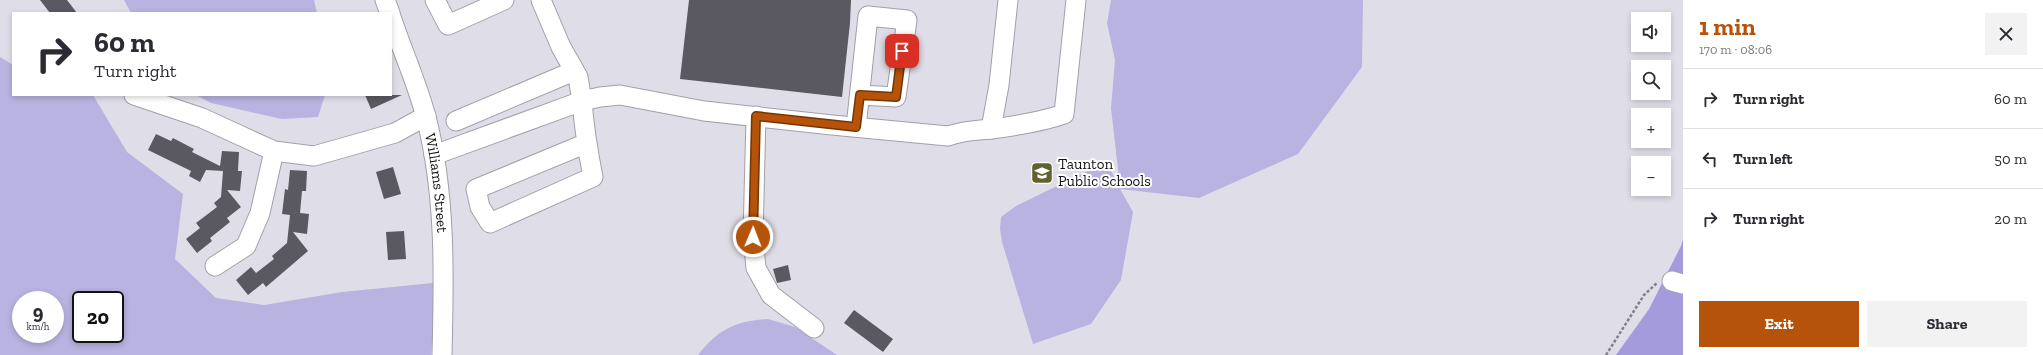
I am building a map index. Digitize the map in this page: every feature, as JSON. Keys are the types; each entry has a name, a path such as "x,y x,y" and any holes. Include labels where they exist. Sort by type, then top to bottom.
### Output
{"street":[{"path":"385,0 390,12"},
{"path":"435,0 448,25 504,0"},
{"path":"541,0 561,47 578,77 593,177 490,223 480,207 476,189 587,143"},
{"path":"991,129 999,85 1008,0"},
{"path":"434,155 582,101 600,96 620,95 704,111 948,136 966,130 991,129 1047,120 1064,114 1076,0"},
{"name":"Williams Street","path":"392,20 426,116 439,184 442,247 442,355"},
{"path":"456,121 574,71"},
{"path":"856,127 860,95"},
{"path":"137,96 202,118 274,151 314,156 395,133 426,116"},
{"path":"756,116 753,237 756,268 771,295 814,328"},
{"path":"215,266 246,246 260,214 274,151"}],"path":[{"path":"1606,355 1648,290 1660,281 1677,282"}],"shaded area":[{"path":"124,0 314,0 317,12 130,12"},
{"path":"1111,0 1363,0 1362,67 1298,154 1199,198 1120,189 1133,212 1121,280 1091,324 1033,344 1002,242 1000,229 1001,217 1016,206 1106,162 1120,187 1111,108 1115,60 1107,23"},
{"path":"0,57 12,64 12,96 94,96 127,152 183,194 175,259 216,298 264,305 342,292 433,283 433,331 431,355 0,355"},
{"path":"198,96 325,96 318,117 282,119 211,103"},
{"path":"1683,239 1683,355 1616,355 1649,309 1681,246"},
{"path":"768,319 795,327 837,355 698,355 705,346 728,328 737,324"}],"building":[{"path":"40,0 67,0 76,12 49,12"},
{"path":"689,0 851,0 842,97 680,79"},
{"path":"402,95 371,109 365,96"},
{"path":"156,134 171,141 173,138 194,149 192,152 220,166 222,151 239,152 238,171 242,171 240,191 227,190 241,207 227,218 230,222 210,238 212,241 197,253 186,239 200,228 196,223 217,207 214,203 221,197 223,171 206,170 200,182 189,176 191,171 148,150"},
{"path":"393,167 401,194 384,199 376,172"},
{"path":"290,170 307,171 306,191 302,191 300,213 309,214 307,234 293,232 308,251 266,287 263,283 248,295 236,280 251,267 256,273 274,259 272,256 287,243 290,215 282,214 285,189 288,190"},
{"path":"404,231 406,259 388,260 386,232"},
{"path":"788,265 791,280 777,283 773,269"},
{"path":"854,310 893,339 883,352 844,323"}],"place":[{"name":"Taunton Public Schools","path":"1042,173"}],"route":[{"path":"753,237 756,116 856,127 860,95 896,97 902,51"}]}
